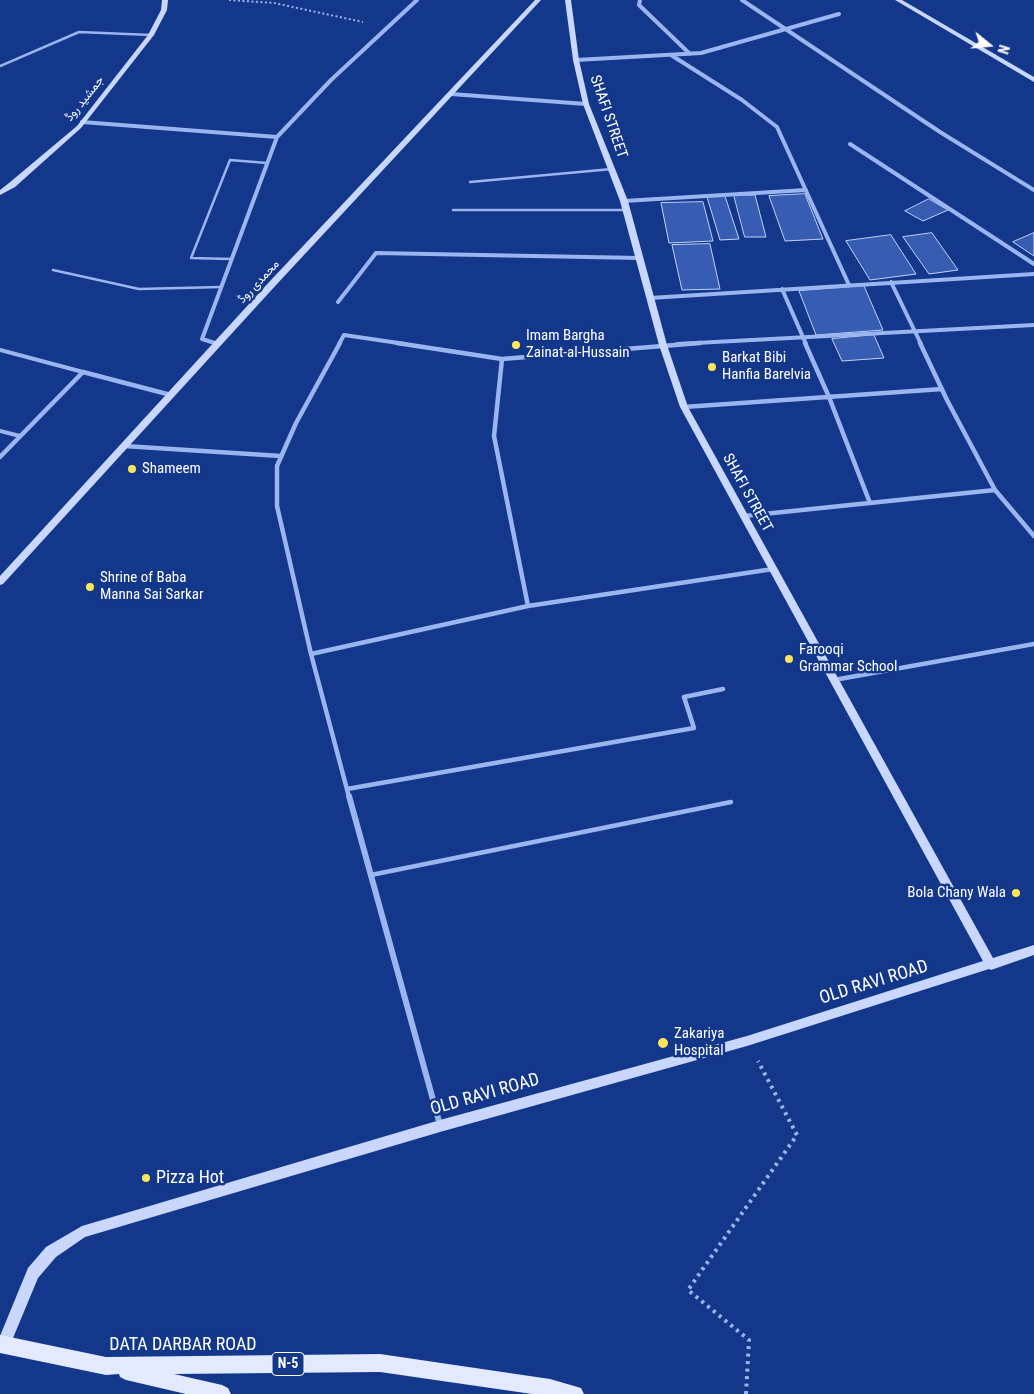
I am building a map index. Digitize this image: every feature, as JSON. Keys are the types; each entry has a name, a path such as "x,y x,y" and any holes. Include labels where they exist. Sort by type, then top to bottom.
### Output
{"main road":[{"name":"DATA DARBAR ROAD","path":"1,1345 106,1366 380,1363 550,1388 575,1394"},
{"path":"106,1366 222,1394"}],"street":[{"name":"جمشید روڈ","path":"0,193 12,185 79,127 151,35 164,10 165,0"},
{"path":"218,344 202,339 277,137 330,80 417,0"},
{"name":"محمدی روڈ","path":"0,582 538,0"},
{"name":"SHAFI STREET","path":"568,0 576,60 586,104 625,205 663,345 684,407 991,965"},
{"path":"640,0 639,5 645,13 690,54"},
{"path":"742,0 940,132 1034,190"},
{"path":"898,0 1034,80"},
{"path":"576,60 701,53 839,14"},
{"path":"671,55 742,100 777,127 850,285"},
{"path":"451,94 586,104"},
{"path":"82,122 277,137"},
{"path":"850,144 1034,264"},
{"path":"625,205 806,190"},
{"path":"338,302 376,253 640,258"},
{"path":"650,298 1034,274"},
{"path":"891,282 942,389 995,490 1034,536"},
{"path":"782,289 829,396 870,503"},
{"path":"440,1126 370,876 311,654 277,506 277,466 296,423 344,335 502,360 663,345 1034,325"},
{"path":"502,360 494,436 528,606"},
{"path":"0,456 83,372 171,395"},
{"path":"684,407 942,389"},
{"path":"124,446 281,456"},
{"path":"744,516 995,490"},
{"path":"311,654 528,606 773,569"},
{"path":"834,680 1034,644"},
{"path":"347,789 694,728 684,697 723,690"},
{"name":"OLD RAVI ROAD","path":"1,1345 33,1273 51,1252 82,1232 440,1126 747,1041 1034,950"}],"lane":[{"path":"0,66 79,32 151,35"},
{"path":"232,259 190,258 230,160 267,163"},
{"path":"470,182 612,169"},
{"path":"454,210 625,205"},
{"path":"53,270 139,289 221,287"},
{"path":"0,350 83,372"},
{"path":"0,431 20,436"},
{"path":"370,876 731,802"}],"path":[{"path":"229,0 274,3 388,27"},
{"path":"746,1394 749,1340 688,1290 797,1135 747,1041"}],"building":[{"path":"805,194 823,239 785,241 769,196"},
{"path":"734,195 755,195 766,237 745,237"},
{"path":"725,196 739,239 720,240 707,197"},
{"path":"929,199 948,210 923,221 905,211"},
{"path":"703,202 713,241 669,243 661,203"},
{"path":"932,233 958,270 929,274 903,237"},
{"path":"1034,233 1034,256 1013,242"},
{"path":"891,235 916,274 870,280 846,241"},
{"path":"710,244 720,289 682,290 672,245"},
{"path":"864,286 883,330 816,335 799,291"},
{"path":"874,335 884,358 842,361 832,339"}],"place":[{"name":"Imam Bargha Zainat-al-Hussain","path":"516,345"},
{"name":"Barkat Bibi Hanfia Barelvia","path":"712,367"},
{"name":"Shameem","path":"132,469"},
{"name":"Shrine of Baba Manna Sai Sarkar","path":"90,587"},
{"name":"Farooqi Grammar School","path":"789,659"},
{"name":"Bola Chany Wala","path":"1016,893"},
{"name":"Zakariya Hospital","path":"663,1043"},
{"name":"Pizza Hot","path":"146,1178"}]}
